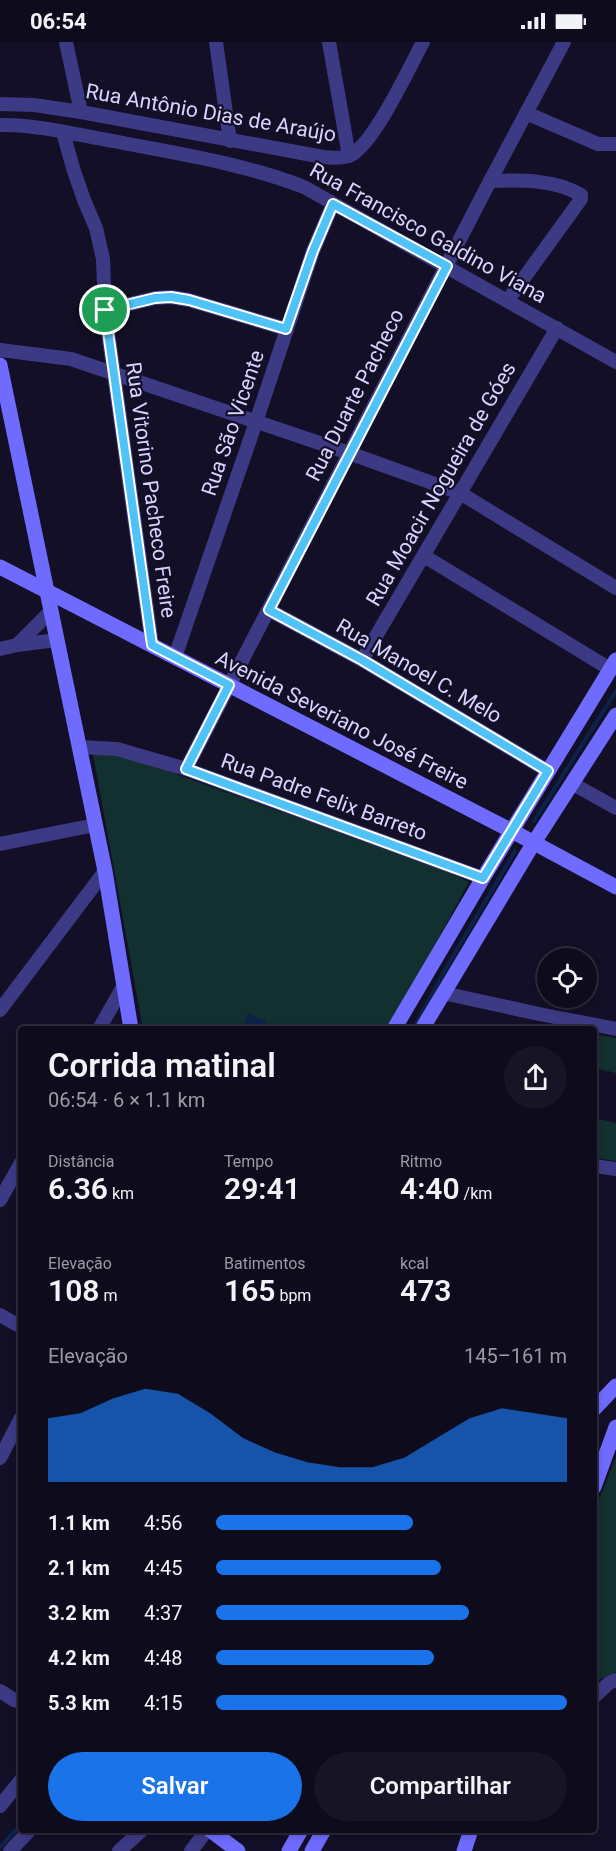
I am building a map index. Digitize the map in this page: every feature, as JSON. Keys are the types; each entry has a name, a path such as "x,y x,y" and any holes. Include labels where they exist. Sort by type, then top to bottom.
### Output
{"street":[{"path":"66,42 81,112"},
{"path":"216,42 231,141"},
{"path":"329,42 349,156"},
{"name":"Rua Antônio Dias de Araújo","path":"0,104 34,105 81,112 323,157 349,156 359,149 375,128 423,42"},
{"name":"Rua Duarte Pacheco","path":"186,769 564,42"},
{"path":"526,113 598,144 616,144"},
{"name":"Rua Francisco Galdino Viana","path":"0,124 63,132 242,166 304,187 616,362"},
{"name":"Rua Vitorino Pacheco Freire","path":"63,132 73,168 96,228 103,258 105,310 152,645"},
{"path":"490,181 547,183 581,195 581,199 508,300"},
{"name":"Rua São Vicente","path":"175,657 313,251 333,204"},
{"path":"105,310 155,298 171,297 189,300 286,329"},
{"name":"Rua Moacir Nogueira de Góes","path":"362,660 557,328"},
{"path":"0,350 71,359 113,372 460,493 616,588"},
{"path":"0,365 105,871 131,1026"},
{"path":"396,1026 613,664 424,556"},
{"name":"Avenida Severiano José Freire","path":"0,567 616,887"},
{"name":"Rua Manoel C. Melo","path":"269,610 362,660 548,771"},
{"path":"16,645 51,611"},
{"path":"0,649 57,640"},
{"path":"424,1026 533,844 616,715"},
{"name":"Rua Padre Felix Barreto","path":"79,747 117,749 186,769 483,878"},
{"path":"573,784 616,808"},
{"path":"0,843 95,825"},
{"path":"0,1010 105,871"},
{"path":"101,1026 124,985"},
{"path":"443,993 616,1029"},
{"path":"537,1026 539,1014"},
{"path":"597,1166 616,1169"},
{"path":"0,1200 18,1168"},
{"path":"0,1315 18,1325"},
{"path":"597,1394 616,1374"},
{"path":"597,1406 616,1386"},
{"path":"0,1458 18,1424"},
{"path":"597,1479 616,1428"},
{"path":"597,1694 616,1680"},
{"path":"0,1691 18,1701"},
{"path":"0,1806 18,1784"},
{"path":"10,1851 27,1833"},
{"path":"119,1851 139,1833"},
{"path":"191,1851 206,1833"},
{"path":"212,1833 238,1851"},
{"path":"289,1851 299,1833"},
{"path":"312,1851 322,1833"},
{"path":"464,1851 470,1833"}],"green space":[{"path":"93,754 120,754 450,873 469,882 391,1026 142,1026"},
{"path":"597,1035 616,1038 616,1073 597,1069"},
{"path":"597,1119 616,1123 616,1161 597,1158"},
{"path":"616,1457 616,1672 597,1681 597,1504"}],"water":[{"path":"248,1014 266,1020 264,1026 244,1026"}],"waterway":[{"path":"534,821 616,691"},
{"path":"415,1026 515,851"},
{"path":"0,1847 18,1828"}],"route":[{"path":"333,204 447,266 269,610 362,660 548,771 483,878 186,769 229,685 152,645 105,310 155,298 171,297 189,300 286,329 313,251 333,204"}]}
